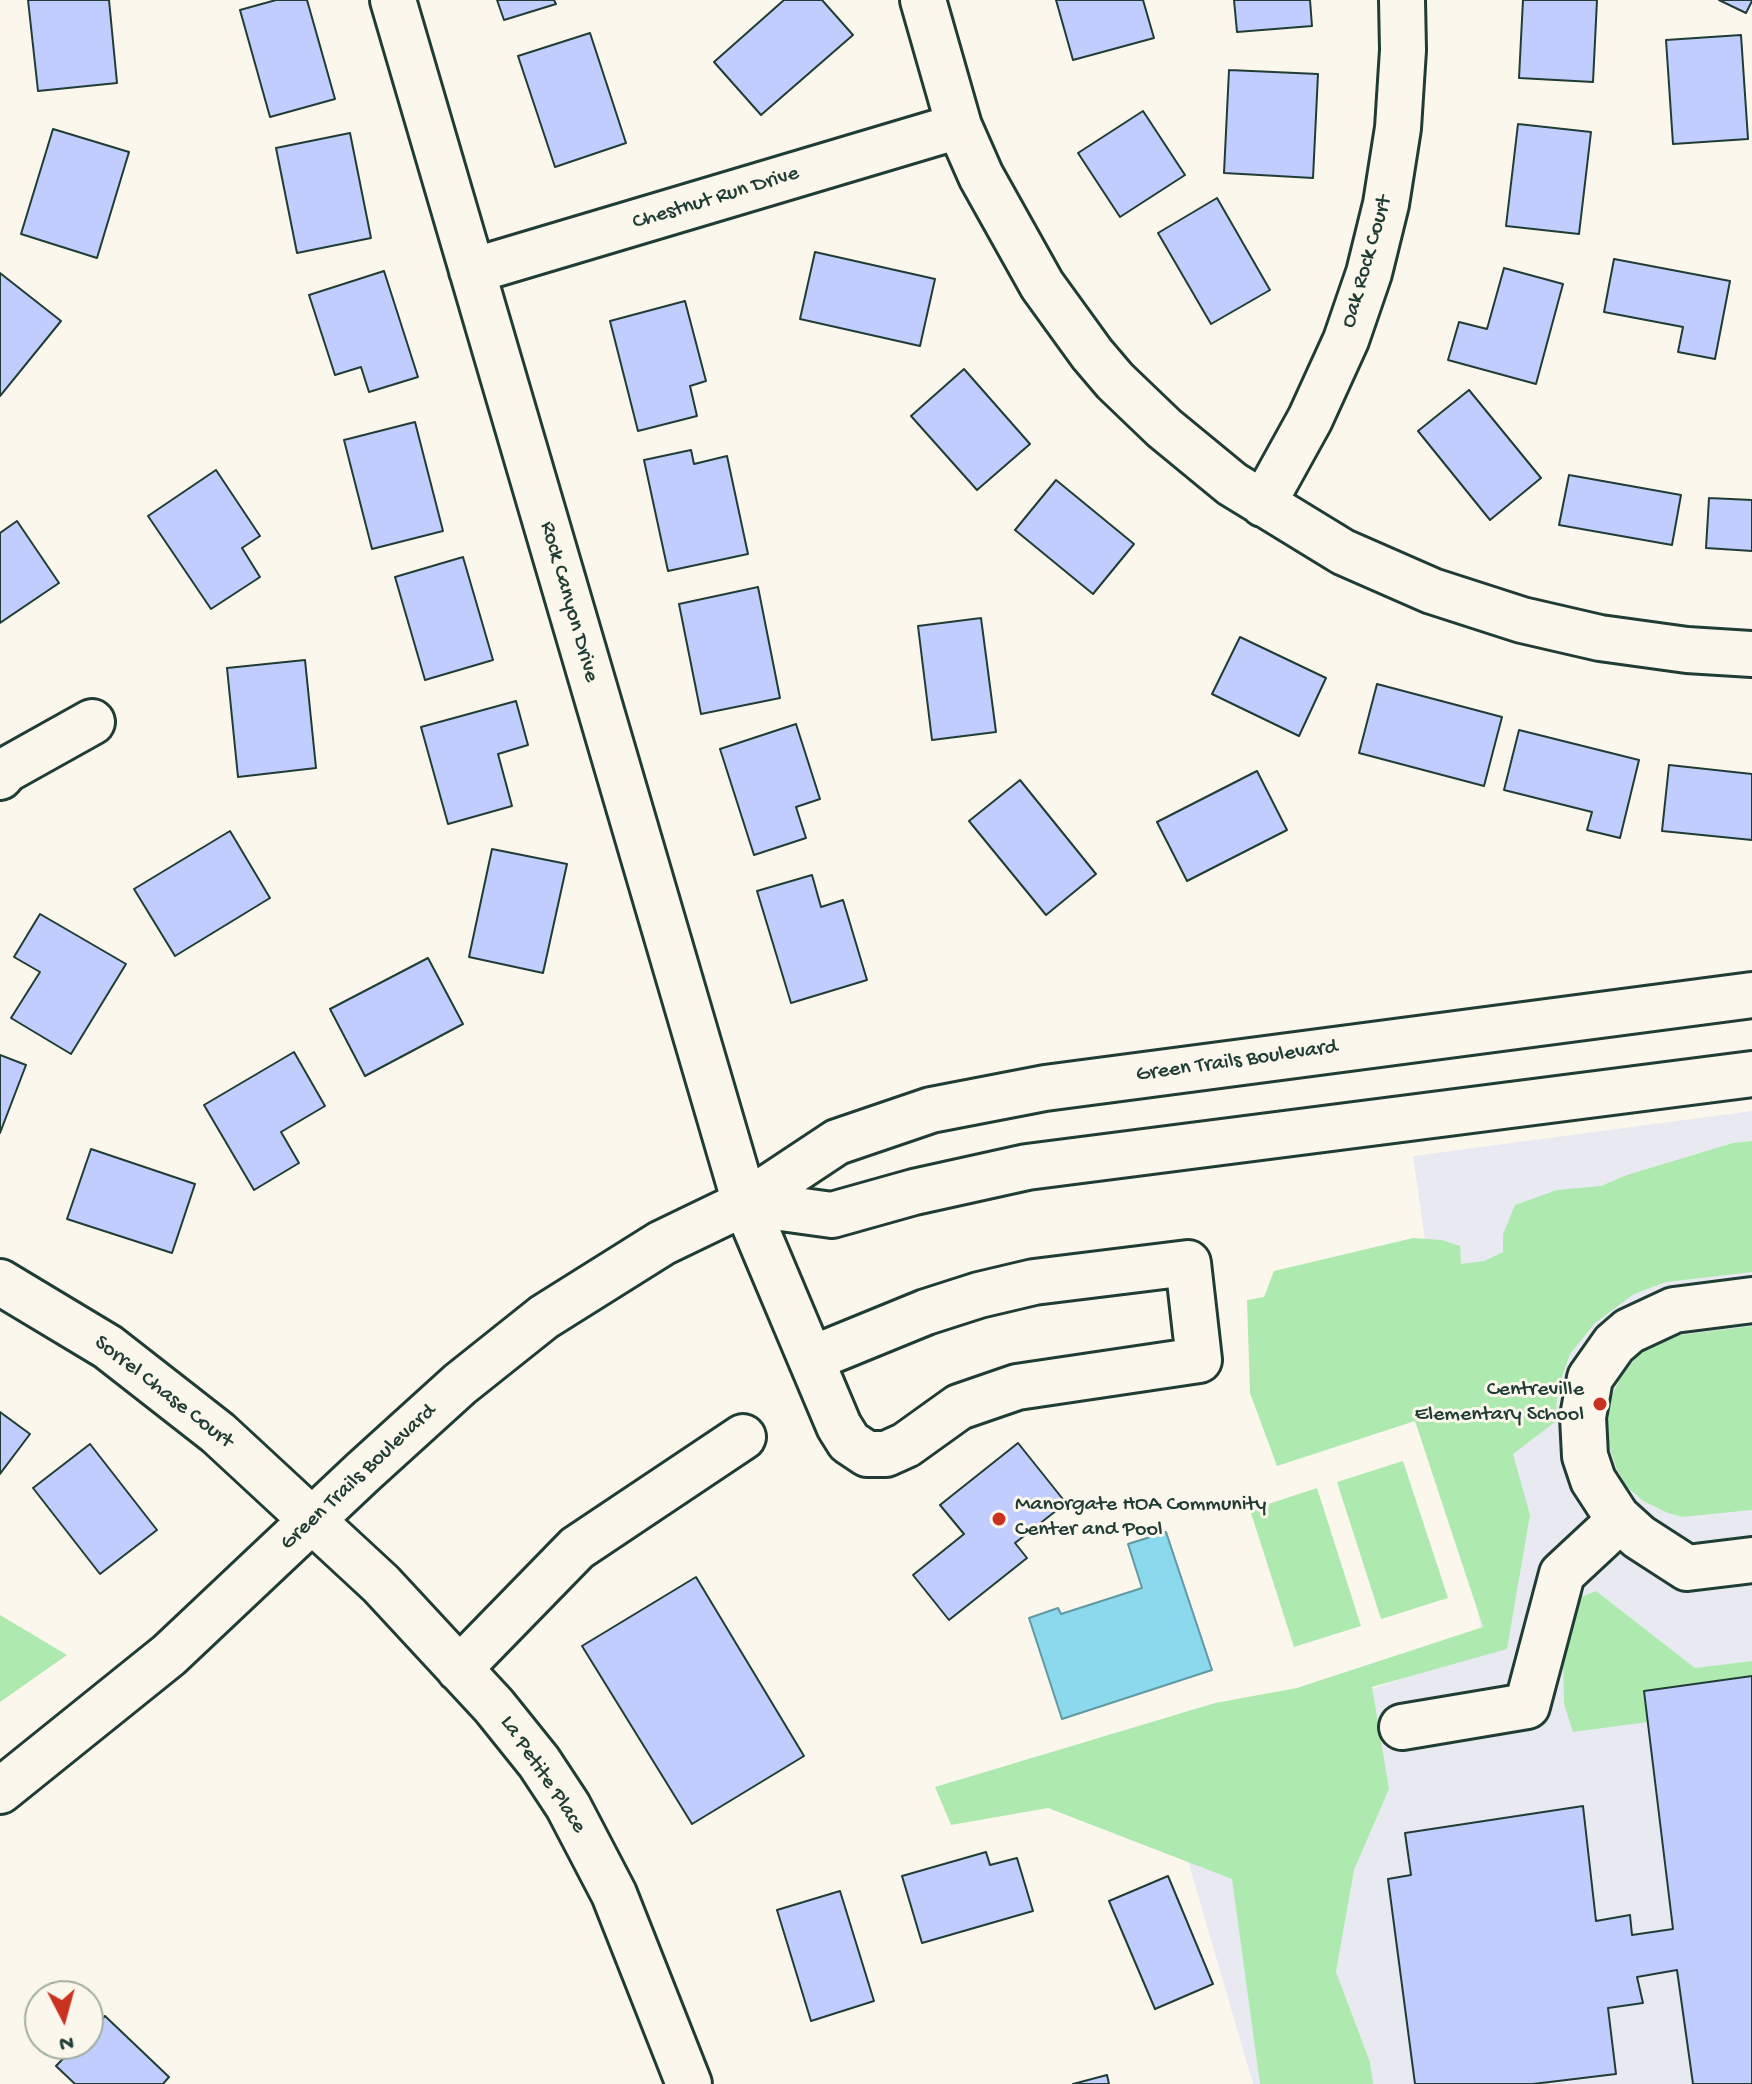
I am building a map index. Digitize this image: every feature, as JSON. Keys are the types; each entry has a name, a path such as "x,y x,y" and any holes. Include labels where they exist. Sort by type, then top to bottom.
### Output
{"street":[{"name":"Rock Canyon Drive","path":"393,0 745,1203 839,1426 849,1442 867,1454 886,1454 906,1445 959,1407 1017,1387 1199,1360 1188,1263 1034,1282 979,1295 926,1312 811,1359"},
{"path":"923,0 959,126 981,176 1042,285 1092,354 1164,428 1232,484 1343,552 1432,591 1522,620 1615,640 1687,650 1752,654"},
{"name":"Oak Rock Court","path":"1263,504 1310,419 1346,340 1369,273 1386,204 1398,128 1403,50 1402,0"},
{"name":"Chestnut Run Drive","path":"472,271 959,126"},
{"path":"0,777 6,770 92,722"},
{"name":"Green Trails Boulevard","path":"0,1791 169,1655 460,1384 544,1317 662,1243 745,1203 837,1142 931,1110 1061,1085 1752,995"},
{"path":"745,1203 832,1215 914,1192 1027,1167 1752,1074"},
{"name":"Sorrel Chase Court","path":"0,1282 108,1347 218,1433 313,1521"},
{"path":"1752,1300 1674,1310 1629,1331 1614,1344 1590,1378 1583,1417 1585,1456 1593,1480 1620,1520 1639,1537 1687,1568 1752,1560"},
{"path":"459,1669 577,1548 743,1437"},
{"path":"1402,1727 1527,1706 1562,1574 1620,1520"},
{"name":"La Petite Place","path":"313,1521 381,1584 494,1706 539,1762 568,1806 614,1894 689,2084"}],"shaded area":[{"name":"Centreville Elementary School","path":"1752,1111 1752,2084 1253,2084 1159,1761 1484,1651 1413,1156"}],"green space":[{"path":"1752,1141 1752,1272 1666,1282 1634,1294 1595,1323 1570,1354 1558,1388 1555,1422 1513,1454 1530,1515 1507,1649 1372,1687 1389,1789 1354,1870 1336,1972 1370,2062 1373,2084 1260,2084 1232,1879 1048,1808 951,1825 935,1787 1215,1703 1297,1688 1483,1627 1415,1421 1277,1466 1250,1393 1247,1300 1264,1297 1274,1271 1413,1238 1442,1240 1460,1246 1461,1264 1484,1261 1503,1252 1503,1234 1515,1205 1557,1190 1601,1186 1627,1175 1733,1143"},
{"path":"1752,1326 1752,1510 1682,1517 1643,1501 1626,1486 1607,1439 1607,1407 1620,1378 1639,1354 1673,1336"},
{"path":"1403,1461 1448,1598 1381,1619 1337,1482"},
{"path":"1317,1488 1361,1626 1294,1647 1250,1510"},
{"path":"1596,1591 1695,1668 1752,1661 1752,1676 1644,1691 1648,1722 1573,1732 1564,1704 1563,1659 1577,1605 1581,1597"},
{"path":"0,1615 67,1655 0,1702"}],"water":[{"path":"1166,1532 1212,1670 1062,1719 1029,1618 1058,1608 1061,1614 1142,1588 1128,1544"}],"building":[{"path":"28,0 109,0 117,83 38,91"},
{"path":"276,0 307,0 335,99 270,117 240,10"},
{"path":"497,0 554,0 556,4 504,20"},
{"path":"784,0 822,0 853,35 761,115 714,62"},
{"path":"1056,0 1143,0 1154,38 1073,60"},
{"path":"1234,0 1310,0 1312,26 1237,32"},
{"path":"1523,0 1597,0 1593,82 1519,78"},
{"path":"1719,0 1752,0 1752,1 1746,13"},
{"path":"590,33 626,143 555,167 518,56"},
{"path":"1741,35 1748,139 1673,144 1666,40"},
{"path":"1229,70 1318,74 1313,178 1224,173"},
{"path":"1143,111 1185,175 1120,217 1078,153"},
{"path":"1518,124 1591,132 1579,234 1506,226"},
{"path":"53,129 129,152 97,258 21,234"},
{"path":"350,133 371,238 297,253 276,148"},
{"path":"1217,198 1270,290 1211,324 1158,233"},
{"path":"815,252 935,279 920,346 800,319"},
{"path":"1614,259 1730,281 1715,359 1678,352 1683,327 1604,312"},
{"path":"1504,268 1563,284 1536,384 1448,360 1459,322 1487,329"},
{"path":"384,271 418,377 369,392 361,367 335,375 309,295"},
{"path":"0,273 61,321 0,396"},
{"path":"685,301 706,381 690,386 697,416 638,431 610,321"},
{"path":"964,369 1030,444 977,490 911,416"},
{"path":"1469,390 1541,478 1490,520 1418,431"},
{"path":"415,422 443,531 372,549 344,440"},
{"path":"691,450 694,464 727,456 748,554 668,571 644,460"},
{"path":"216,470 260,536 242,548 260,577 211,609 148,516"},
{"path":"1569,475 1681,495 1672,545 1559,525"},
{"path":"1056,480 1134,544 1093,594 1015,530"},
{"path":"1709,498 1752,500 1752,551 1706,548"},
{"path":"17,521 59,583 0,623 0,533"},
{"path":"463,557 493,660 425,680 395,577"},
{"path":"758,587 780,698 701,714 679,604"},
{"path":"981,618 996,732 932,740 918,626"},
{"path":"1240,637 1326,678 1299,736 1212,694"},
{"path":"305,660 316,768 238,777 227,668"},
{"path":"1377,684 1502,717 1484,786 1359,753"},
{"path":"516,701 528,745 498,754 512,806 448,824 421,727"},
{"path":"796,724 820,799 796,807 806,838 754,855 720,749"},
{"path":"1519,730 1639,760 1620,838 1587,830 1592,812 1504,790"},
{"path":"1669,765 1752,774 1752,840 1662,831"},
{"path":"1257,771 1287,830 1187,881 1157,822"},
{"path":"1020,780 1096,874 1046,915 969,821"},
{"path":"230,831 270,898 175,956 134,889"},
{"path":"492,849 567,864 543,973 469,957"},
{"path":"812,875 821,907 843,900 867,980 791,1003 757,891"},
{"path":"40,914 126,964 71,1054 11,1018 40,972 14,957"},
{"path":"428,958 463,1024 365,1076 330,1009"},
{"path":"294,1052 325,1106 281,1132 299,1163 254,1190 204,1105"},
{"path":"0,1055 26,1065 0,1133"},
{"path":"91,1149 195,1184 172,1253 67,1219"},
{"path":"0,1412 30,1434 0,1474"},
{"name":"Manorgate HOA Community Center and Pool","path":"1018,1443 1066,1503 1015,1543 1027,1558 949,1620 913,1575 964,1534 940,1505"},
{"path":"90,1444 157,1530 100,1574 33,1488"},
{"path":"696,1577 804,1756 692,1824 582,1646"},
{"path":"1752,1676 1752,2084 1693,2084 1677,1970 1637,1977 1643,2003 1608,2008 1616,2074 1533,2084 1415,2084 1388,1879 1411,1875 1405,1833 1583,1806 1596,1921 1630,1915 1632,1935 1673,1929 1644,1691"},
{"path":"986,1852 990,1865 1017,1858 1033,1911 922,1943 902,1876"},
{"path":"1168,1876 1213,1984 1155,2009 1109,1901"},
{"path":"840,1891 874,2001 811,2021 777,1910"},
{"path":"104,2017 169,2077 163,2084 75,2084 56,2066 62,2060 104,2060"},
{"path":"1107,2075 1109,2084 1073,2084"}],"place":[{"name":"Centreville Elementary School","path":"1600,1404"},
{"name":"Manorgate HOA Community Center and Pool","path":"999,1519"}]}
